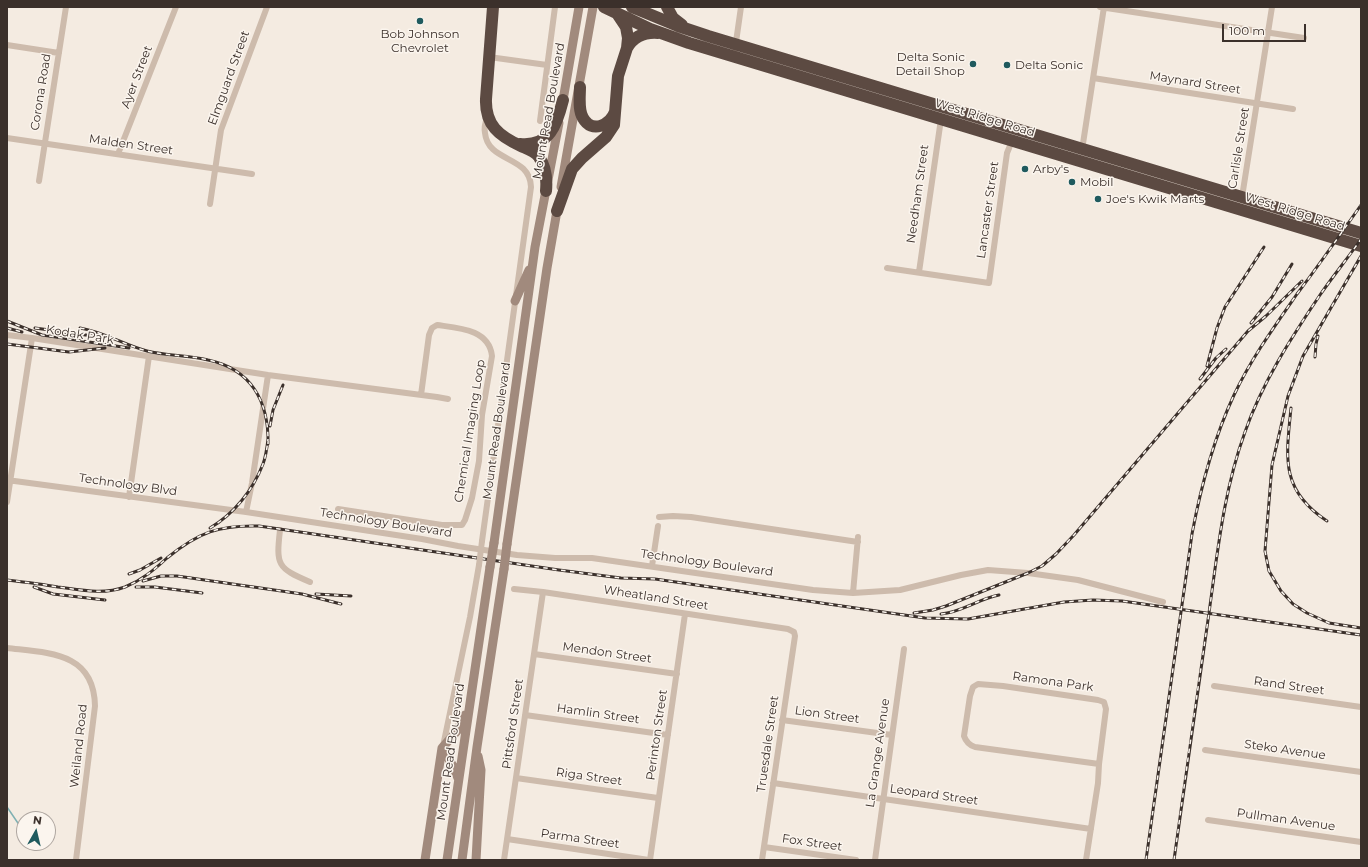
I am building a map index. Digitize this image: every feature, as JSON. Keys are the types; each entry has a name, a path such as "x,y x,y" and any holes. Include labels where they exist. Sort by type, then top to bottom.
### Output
{"highway":[{"path":"493,7 486,103 488,117 498,133 511,142 532,151 540,159 545,170 546,191"},
{"path":"634,8 644,9 653,7"},
{"path":"667,7 673,18 688,29"},
{"name":"West Ridge Road","path":"634,8 688,29 1361,246"},
{"path":"557,211 572,169 606,137 616,120 618,76 627,48 628,38 626,27 621,18 609,9"},
{"name":"West Ridge Road","path":"609,9 664,35 689,44 734,56 1012,141 1082,156 1242,197 1361,233"},
{"path":"627,48 633,40 641,35 652,33 664,35"},
{"path":"580,87 581,114 584,120 590,124 597,126 607,124 613,117 616,107"},
{"path":"511,142 533,144 546,138 555,123 563,100"}],"main road":[{"name":"Mount Read Boulevard","path":"447,860 494,543 535,247 580,7"},
{"name":"Mount Read Boulevard","path":"462,860 477,747 547,268 593,7"},
{"path":"515,300 527,275 535,247"},
{"path":"459,779 442,748 457,731 463,720 470,697"},
{"path":"476,860 481,770 477,747"},
{"name":"Mount Read Boulevard","path":"425,860 442,748"}],"street":[{"name":"Corona Road","path":"39,181 66,7"},
{"name":"Ayer Street","path":"118,154 176,7"},
{"name":"Elmguard Street","path":"210,204 221,130 267,7"},
{"name":"Mount Read Boulevard","path":"540,121 555,7"},
{"path":"734,56 741,7"},
{"path":"1082,156 1103,7 1304,38"},
{"name":"Carlisle Street","path":"1242,197 1272,7"},
{"path":"7,45 59,53"},
{"path":"489,57 547,65"},
{"name":"Maynard Street","path":"1093,78 1293,109"},
{"name":"Mount Read Boulevard","path":"442,748 470,616 479,565 531,194 531,181 522,166 498,154 488,143 485,128 488,117"},
{"name":"Needham Street","path":"919,272 938,129 941,119"},
{"name":"Malden Street","path":"7,138 252,174"},
{"name":"Lancaster Street","path":"919,272 989,282 1007,153 1012,141"},
{"path":"887,268 919,272"},
{"name":"Chemical Imaging Loop","path":"338,509 442,525 462,525 472,498 478,465 482,415 492,356 488,345 482,338 470,330 437,325 432,328 429,335 421,395"},
{"path":"7,335 32,338"},
{"name":"Kodak Park","path":"7,502 8,480 32,338 268,375"},
{"path":"129,497 150,356"},
{"path":"246,512 252,483 268,375 448,399"},
{"name":"Technology Blvd","path":"8,480 246,512"},
{"name":"Technology Boulevard","path":"246,512 422,538 458,546 517,555 555,558 592,558 813,590 853,593 900,590 988,570 1028,573 1078,580 1163,602"},
{"path":"659,517 691,517 858,539 853,593"},
{"path":"652,566 658,526"},
{"path":"280,530 278,553 281,566 290,574 310,582"},
{"name":"Wheatland Street","path":"514,589 543,592 788,629 794,632"},
{"name":"Pittsford Street","path":"504,860 543,592"},
{"name":"Perinton Street","path":"650,860 685,614"},
{"name":"Truesdale Street","path":"762,860 795,636 794,632"},
{"name":"Weiland Road","path":"7,648 57,655 70,659 84,671 92,686 95,696 95,706 76,860"},
{"name":"La Grange Avenue","path":"875,860 904,649"},
{"name":"Mendon Street","path":"534,654 677,674"},
{"name":"Ramona Park","path":"978,684 987,684 1101,700 1105,704 1106,709 1099,764 975,747 969,744 965,739 964,732 971,690 978,684"},
{"name":"Rand Street","path":"1214,686 1361,707"},
{"name":"Hamlin Street","path":"525,715 668,735"},
{"name":"Lion Street","path":"782,720 892,735"},
{"name":"Steko Avenue","path":"1205,750 1361,772"},
{"path":"1086,860 1098,783 1099,764"},
{"name":"Riga Street","path":"516,778 658,798"},
{"name":"Leopard Street","path":"773,783 1091,829"},
{"name":"Pullman Avenue","path":"1208,820 1361,842"},
{"name":"Parma Street","path":"507,839 650,860"},
{"name":"Fox Street","path":"764,847 856,860"}],"waterway":[{"path":"7,807 16,820"}],"railway":[{"path":"1146,860 1192,534 1199,498 1214,446 1234,395 1255,356 1271,331 1361,205"},
{"path":"1174,860 1218,549 1226,501 1237,455 1252,414 1278,361 1320,295 1361,239"},
{"path":"1207,366 1217,328 1225,307 1264,247"},
{"path":"1361,256 1303,356 1288,396 1272,465 1265,551 1269,571 1281,591 1293,604 1307,613 1329,623 1361,628"},
{"path":"1251,323 1272,297 1292,264"},
{"path":"914,613 946,606 1042,566 1074,535 1248,331 1266,316 1302,281"},
{"path":"7,321 42,335 129,348"},
{"path":"7,328 22,332"},
{"path":"35,328 100,337"},
{"path":"80,328 97,332 147,351 208,360 223,364 236,371 246,379 261,401 265,414 268,444"},
{"path":"1315,357 1318,336"},
{"path":"7,344 69,352 105,348"},
{"path":"1200,379 1216,358 1226,349"},
{"path":"270,426 273,410 283,385"},
{"path":"1291,408 1288,458 1294,485 1301,497 1312,509 1327,521"},
{"path":"210,528 227,516 235,508 254,483 266,455 268,439"},
{"path":"7,580 84,590 108,591 125,587 142,578 178,549 200,536 232,527 259,526 559,570 621,578 655,579 925,618 968,619 1064,602 1093,600 1122,601 1361,635"},
{"path":"129,574 140,570 161,558"},
{"path":"143,581 161,576 177,576 302,594 341,604"},
{"path":"34,587 53,594 105,600"},
{"path":"136,587 155,587 202,593"},
{"path":"316,594 351,596"},
{"path":"941,614 956,611 984,599 999,595"}],"place":[{"name":"Bob Johnson Chevrolet","path":"420,21"},
{"name":"Delta Sonic Detail Shop","path":"973,64"},
{"name":"Delta Sonic","path":"1007,65"},
{"name":"Arby's","path":"1025,169"},
{"name":"Mobil","path":"1072,182"},
{"name":"Joe's Kwik Marts","path":"1098,199"}]}
